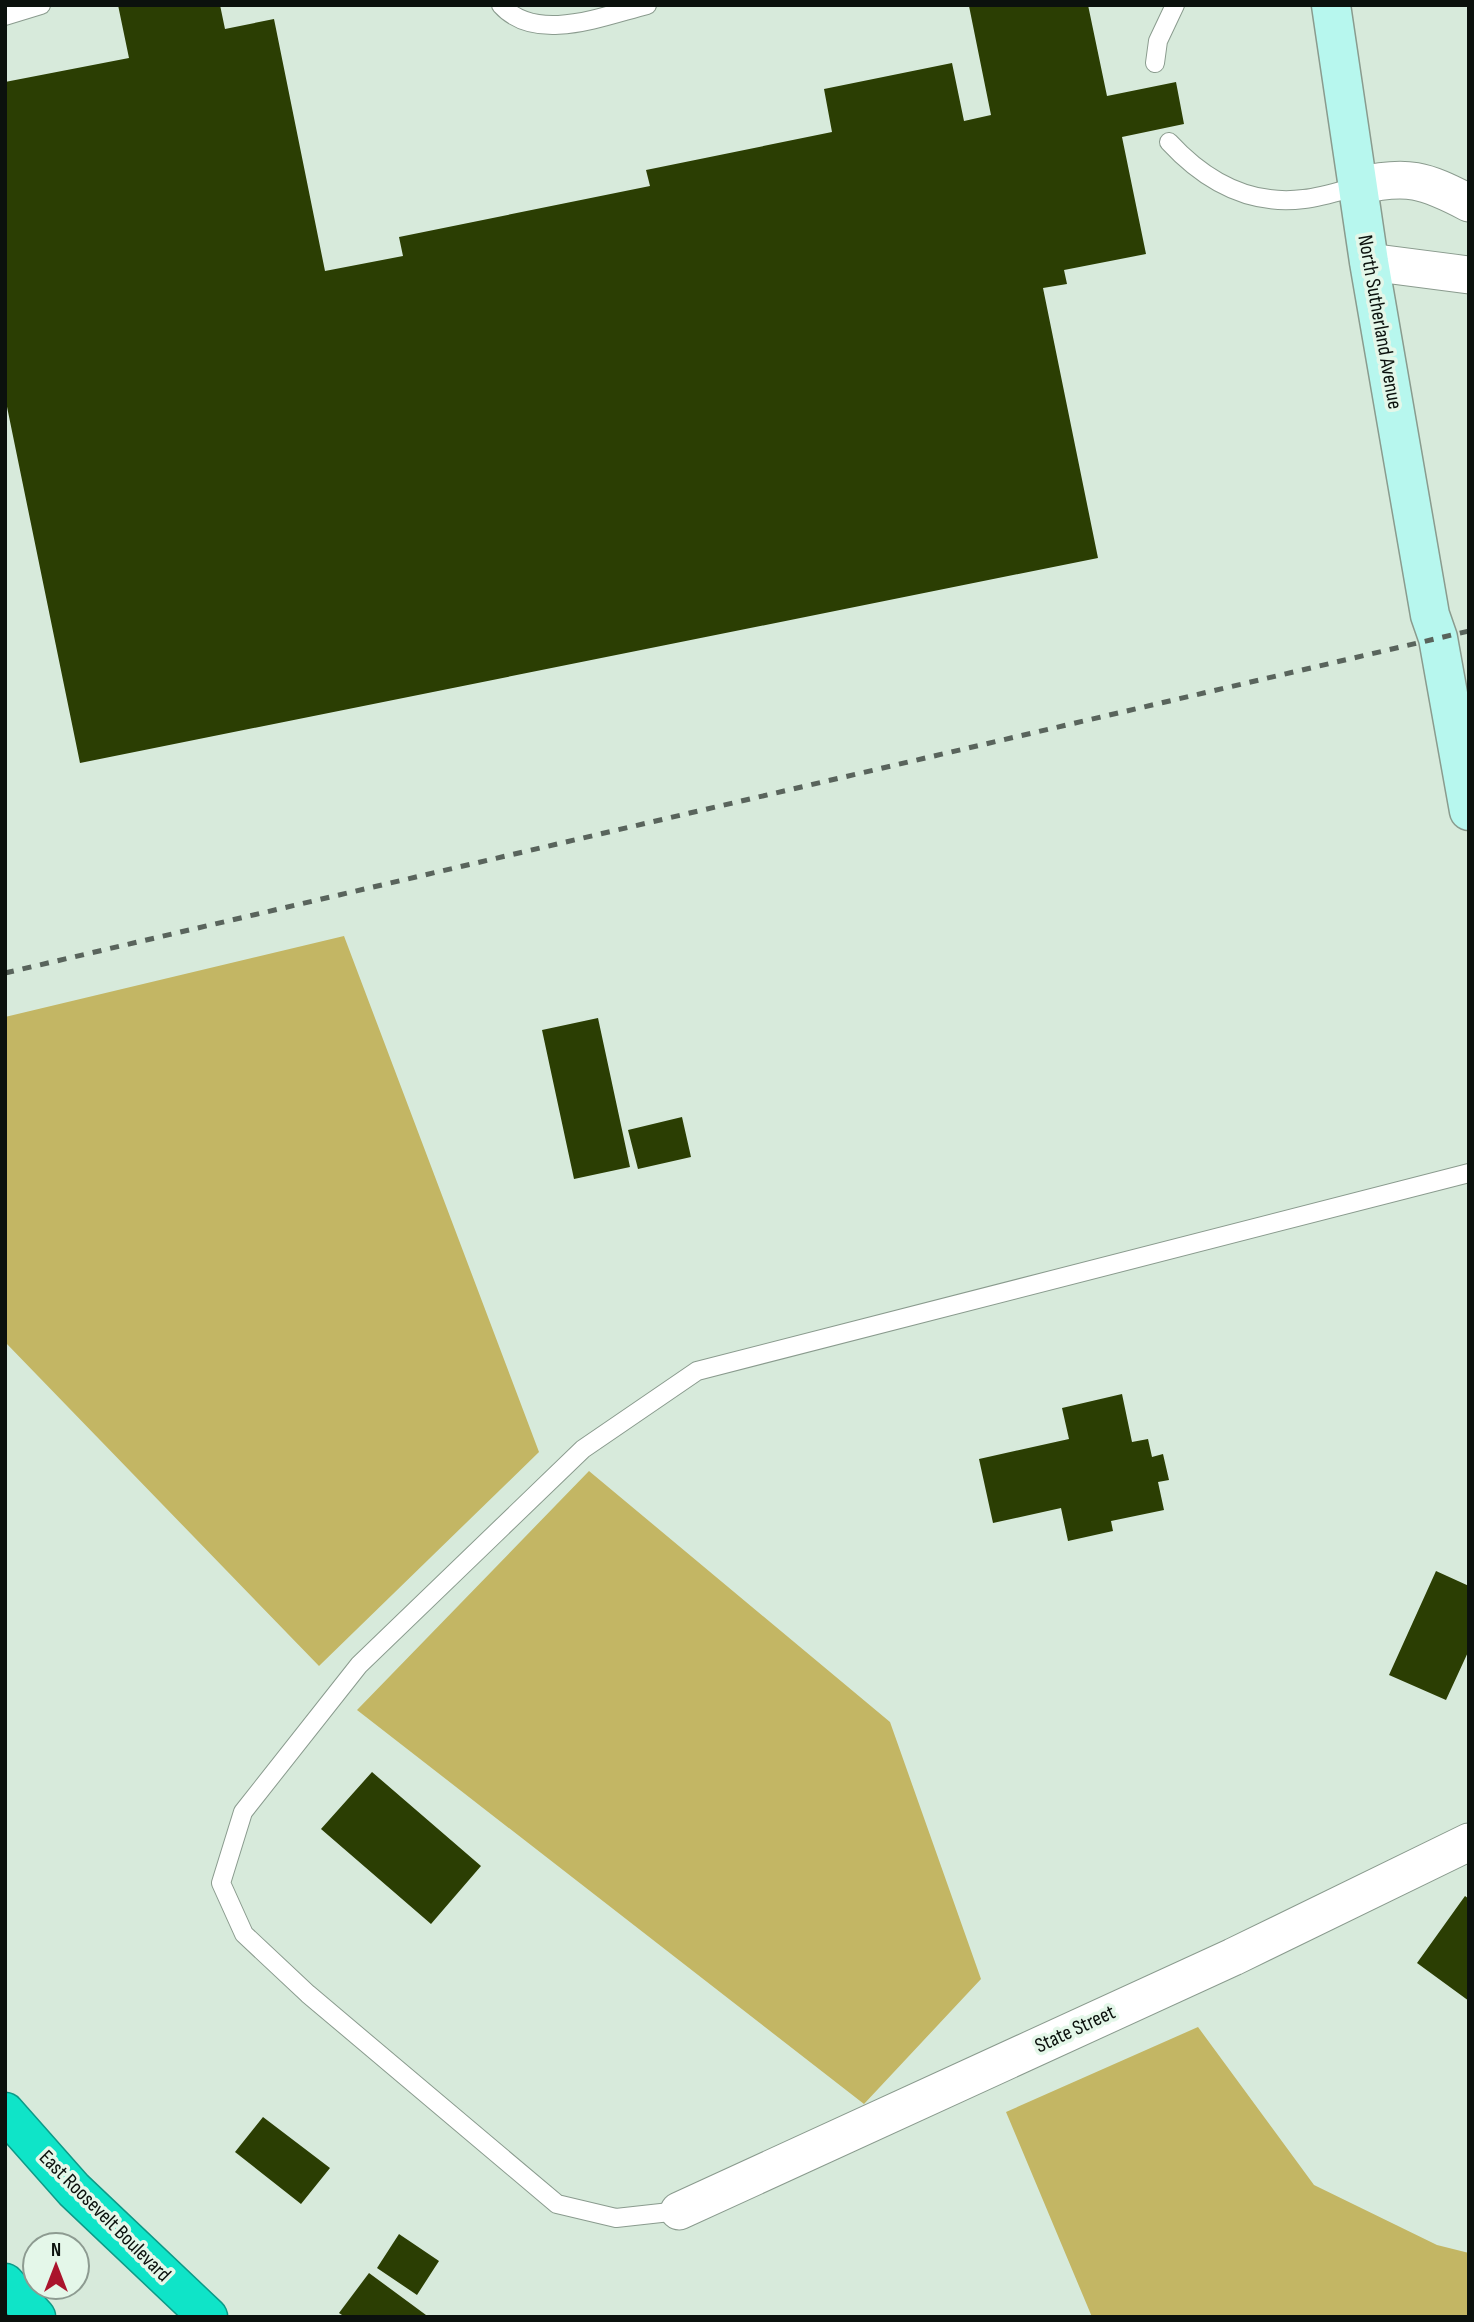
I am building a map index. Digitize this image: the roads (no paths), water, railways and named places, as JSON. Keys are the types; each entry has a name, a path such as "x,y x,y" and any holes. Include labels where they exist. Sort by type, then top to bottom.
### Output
{"highway":[{"name":"East Roosevelt Boulevard","path":"5,2112 74,2190 208,2317"},
{"path":"5,2283 36,2317"}],"street":[{"name":"North Sutherland Avenue","path":"1331,5 1369,262 1430,615 1438,638 1469,811"},
{"path":"1358,186 1388,179 1429,183 1469,202"},
{"path":"1369,262 1469,275"},
{"name":"State Street","path":"679,2211 1233,1957 1469,1842"}],"lane":[{"path":"5,16 41,5"},
{"path":"501,5 512,18 535,24 570,24 647,5"},
{"path":"1155,62 1158,41 1175,5"},
{"path":"1168,142 1201,173 1218,183 1262,198 1304,200 1358,186"},
{"path":"679,2211 616,2218 557,2204 307,1994 244,1934 221,1883 243,1812 359,1665 583,1449 697,1371 1469,1173"}],"railway":[{"path":"5,973 1469,631"}]}
